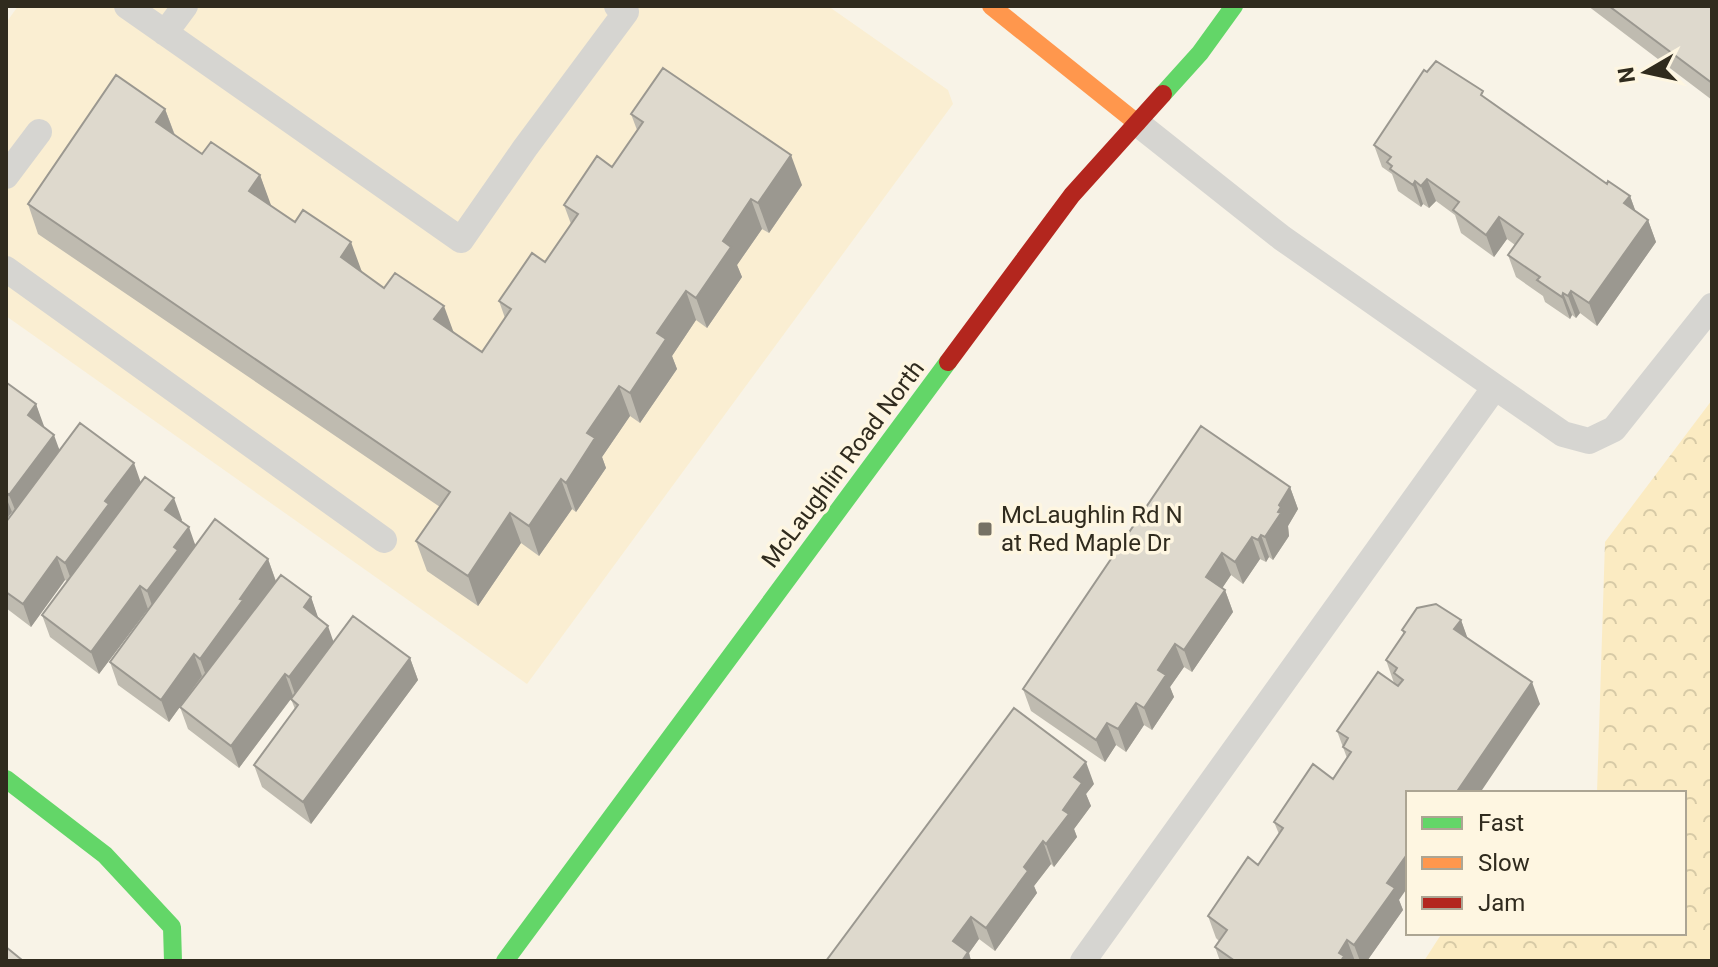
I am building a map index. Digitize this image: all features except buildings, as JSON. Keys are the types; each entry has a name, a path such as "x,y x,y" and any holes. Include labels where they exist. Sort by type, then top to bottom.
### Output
{"main road":[{"path":"991,6 1137,123"},
{"name":"McLaughlin Road North","path":"505,961 1072,195 1200,53 1234,6"},
{"path":"6,779 105,855 172,927 173,961"}],"lane":[{"path":"127,6 461,240 626,12 617,6"},
{"path":"165,33 185,6"},
{"path":"1137,123 1282,238 1563,434 1589,441 1614,429 1712,306"},
{"path":"6,176 39,132"},
{"path":"6,269 384,540"},
{"path":"1083,961 1495,387"}],"shaded area":[{"path":"18,6 828,6 948,90 953,104 527,684 6,316 6,23"}],"green space":[{"path":"1712,400 1712,961 1424,961 1441,935 1686,935 1686,791 1597,791 1605,542"}],"traffic: fast":[{"path":"1163,94 1200,53 1234,6"},
{"path":"505,961 948,362"},
{"path":"6,779 105,855 172,927 173,961"}],"traffic: slow":[{"path":"991,6 1137,123"}],"traffic: jam":[{"path":"948,362 1072,195 1163,94"}],"place":[{"name":"McLaughlin Rd N at Red Maple Dr","path":"985,529"}]}
